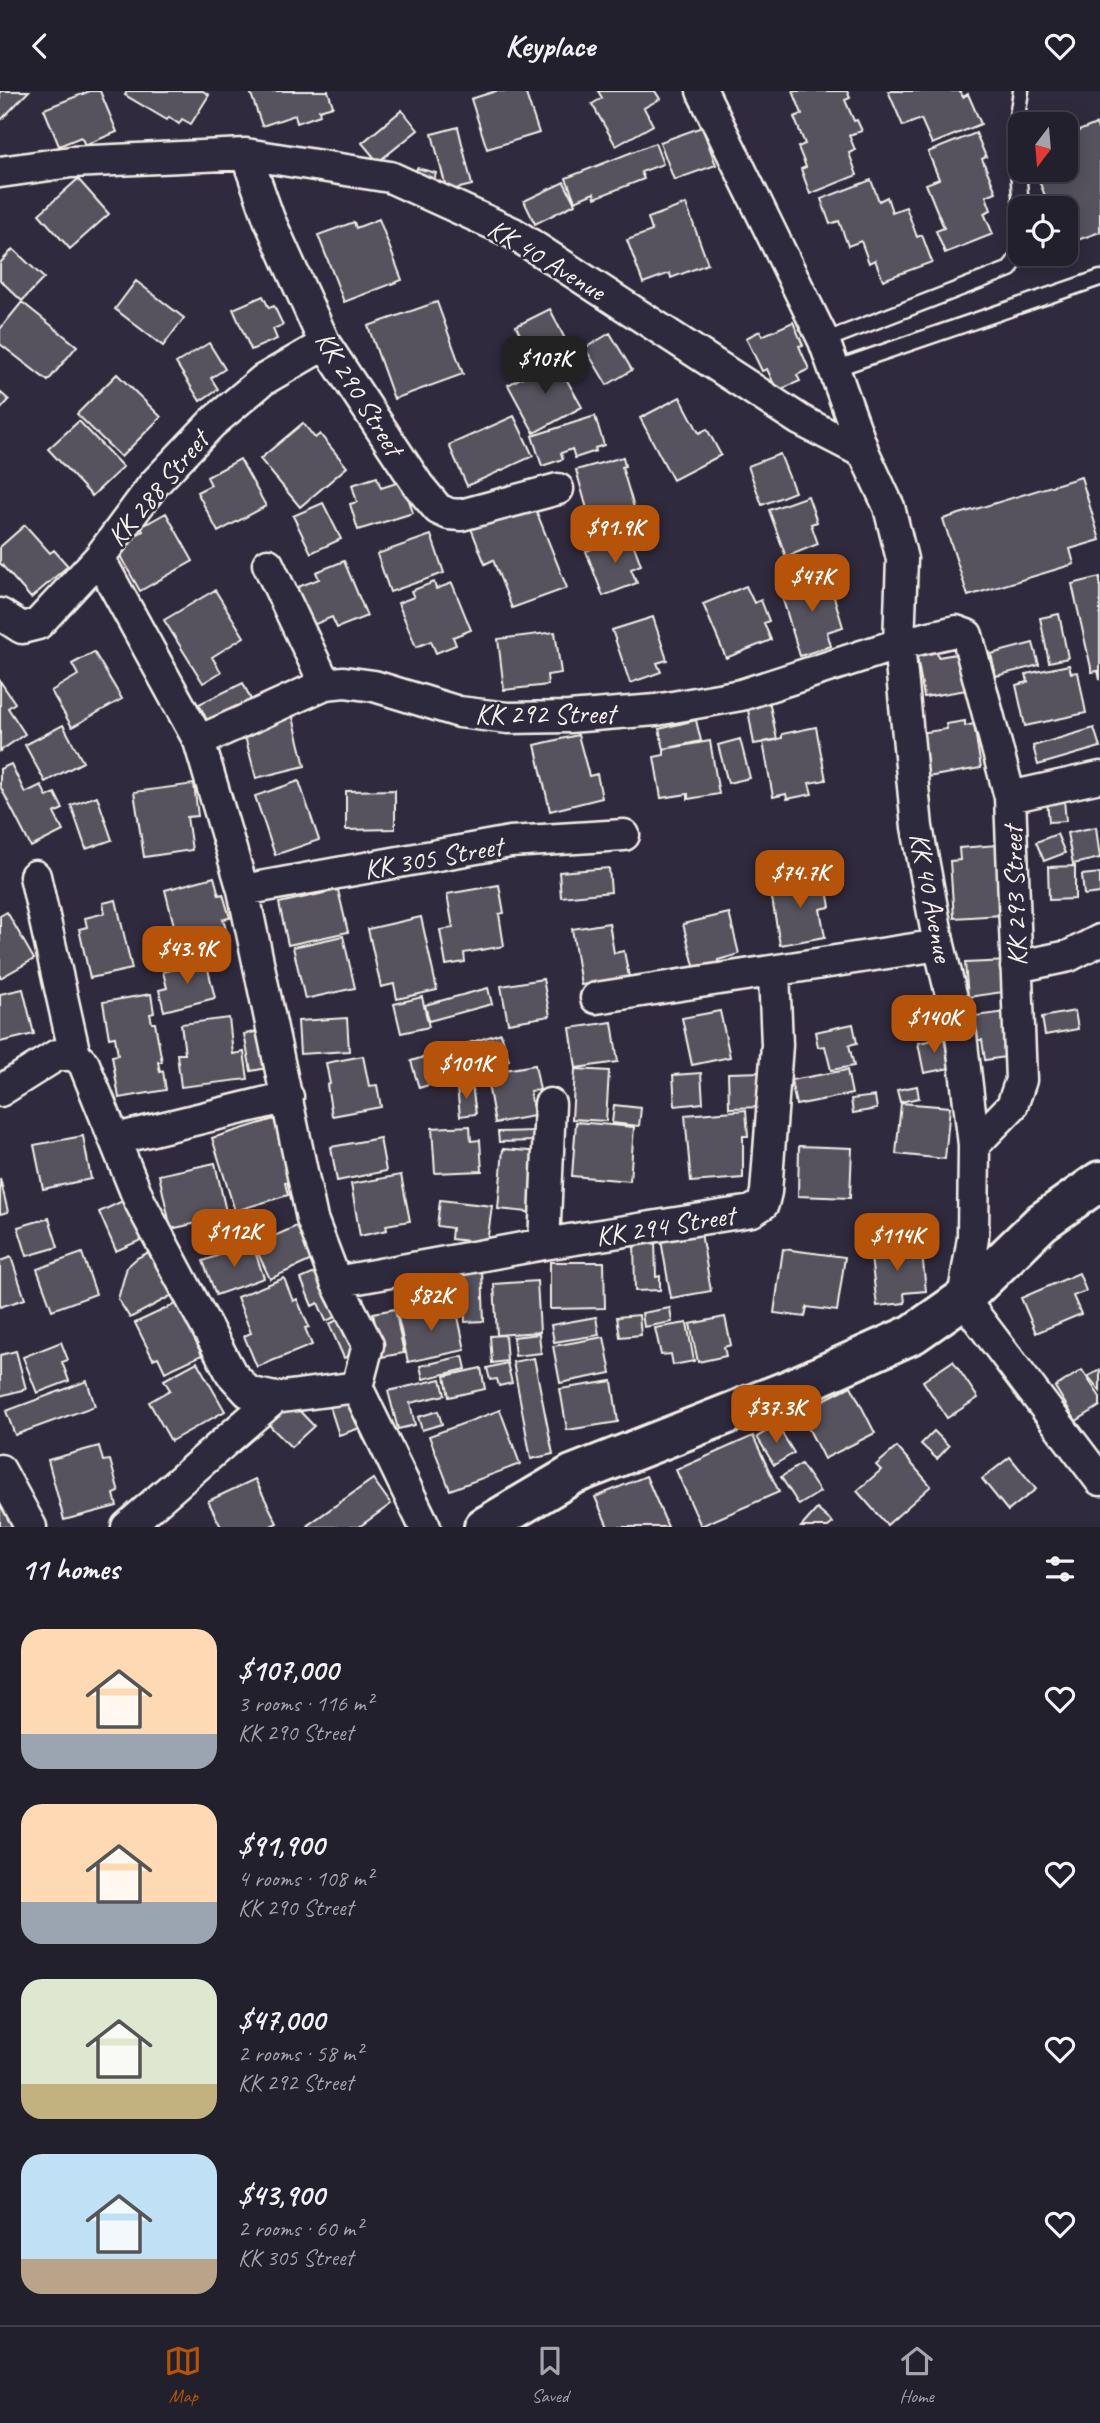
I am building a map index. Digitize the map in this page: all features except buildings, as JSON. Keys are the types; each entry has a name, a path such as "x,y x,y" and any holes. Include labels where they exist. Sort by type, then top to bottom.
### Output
{"main road":[{"path":"484,1527 572,1475 786,1391 913,1334 963,1299 1042,1222 1100,1181"}],"street":[{"path":"702,91 824,341 864,453"},
{"name":"KK 40 Avenue","path":"0,172 71,162 246,154 390,177 513,233 800,420 864,453 889,507 902,559 899,644 918,827 939,945 961,1035 974,1145 973,1238 963,1299"},
{"name":"KK 290 Street","path":"246,154 269,219 325,344 418,485 438,509 461,515 558,489"},
{"name":"KK 288 Street","path":"0,614 22,628 38,624 99,558 155,484 212,423 263,380 325,344"},
{"path":"99,558 198,741 243,890 312,1219 336,1282 368,1345 357,1387 425,1527"},
{"path":"268,563 325,684"},
{"name":"KK 293 Street","path":"899,644 956,631 967,635 1010,797 1021,1080 1012,1106 974,1145"},
{"name":"KK 292 Street","path":"198,741 325,684 373,686 459,712 508,718 656,711 741,695 899,644"},
{"path":"1010,797 1100,777"},
{"name":"KK 305 Street","path":"243,890 510,842 624,835"},
{"path":"35,876 75,1055 84,1064 139,1200 231,1373 248,1392 275,1398 357,1387"},
{"path":"1016,967 1069,955 1100,940"},
{"path":"596,998 939,945"},
{"name":"KK 294 Street","path":"336,1282 544,1244 752,1211 763,1204 777,1045 774,972"},
{"path":"0,1091 57,1055 75,1055"},
{"path":"116,1139 288,1097"},
{"path":"544,1244 550,1104"},
{"path":"963,1299 1100,1480"},
{"path":"127,1527 275,1398"},
{"path":"0,1470 31,1527"}],"lane":[{"path":"1020,196 1015,129 1021,91"},
{"path":"824,341 1010,269 1012,266"},
{"path":"834,369 1100,278"}]}
